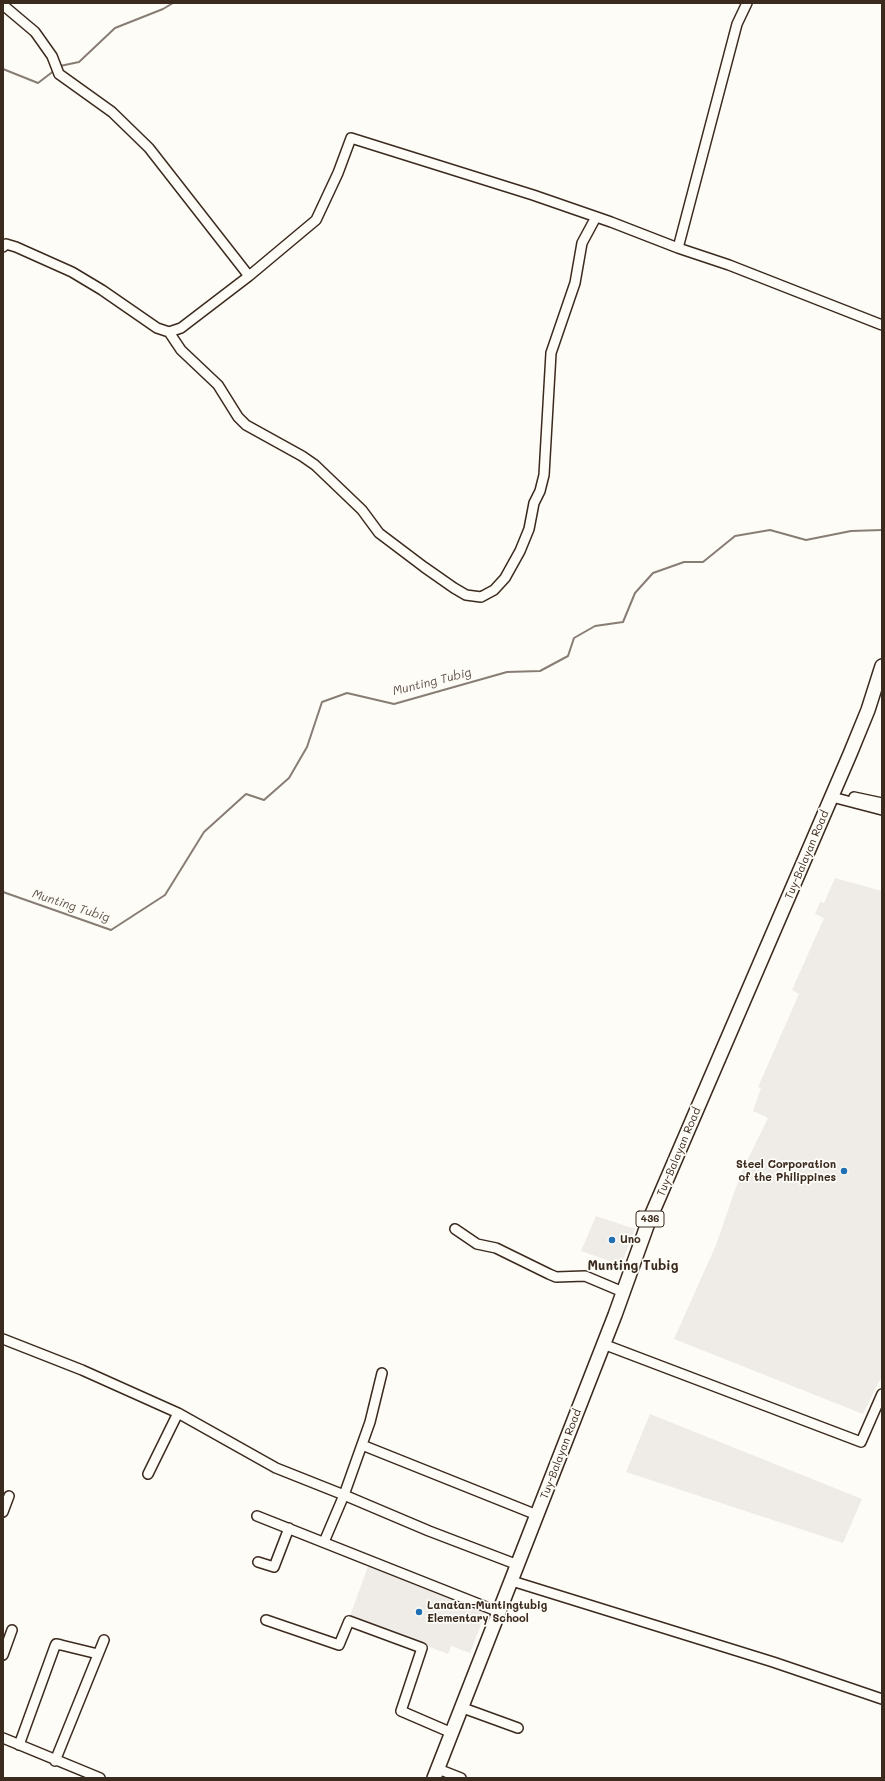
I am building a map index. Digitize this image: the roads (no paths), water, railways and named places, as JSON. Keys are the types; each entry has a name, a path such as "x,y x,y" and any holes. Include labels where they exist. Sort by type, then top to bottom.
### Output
{"main road":[{"name":"Tuy-Balayan Road","path":"436,1774 512,1581 648,1223 832,796 868,710 882,666"}],"street":[{"path":"678,248 737,24 747,3"},
{"path":"3,5 35,32 52,56 59,74 112,112 149,148 249,276"},
{"path":"3,247 6,244 16,247 72,272 102,290 156,328 168,332 181,328 249,276 316,220 338,173 352,138 596,216 678,248 729,265 882,325"},
{"path":"168,332 181,350 218,385 238,417 246,426 302,456 315,466 362,510 379,533 424,567 460,591 466,594 481,597 494,590 505,578 520,552 529,529 534,503 540,491 544,475 552,353 575,283 582,243 596,216"},
{"path":"832,796 882,803"},
{"path":"832,796 882,810"},
{"path":"455,1229 477,1244 496,1248 556,1277 585,1276 623,1292"},
{"path":"3,1339 82,1370 178,1413 276,1468 429,1531 518,1565"},
{"path":"603,1344 861,1442 882,1394"},
{"path":"324,1542 344,1495 370,1422 382,1373"},
{"path":"148,1474 178,1413"},
{"path":"362,1444 537,1515"},
{"path":"3,1512 9,1496"},
{"path":"257,1516 499,1612"},
{"path":"258,1562 274,1567 289,1528"},
{"path":"512,1581 773,1662 882,1699"},
{"path":"266,1620 339,1646 349,1621 422,1648 401,1711 452,1733"},
{"path":"4,1651 12,1630"},
{"path":"55,1761 104,1640"},
{"path":"19,1745 54,1646 56,1644 98,1654"},
{"path":"462,1708 518,1728"},
{"path":"3,1738 55,1761 100,1778"},
{"path":"436,1774 461,1778"}],"waterway":[{"path":"60,66 79,62 115,28 163,9 173,3"},
{"path":"3,69 38,83 55,70"},
{"name":"Munting Tubig","path":"3,892 111,930 165,895 204,832 246,794 264,800 289,778 307,747 322,702 347,693 394,704 507,672 540,671 568,656 574,638 595,626 623,622 635,593 653,573 684,562 703,562 735,536 770,530 806,540 851,531 882,530"}],"place":[{"name":"Steel Corporation of the Philippines","path":"844,1171"},
{"name":"Uno","path":"612,1240"},
{"name":"Lanatan-Muntingtubig Elementary School","path":"419,1612"}],"district":[{"name":"Munting Tubig","path":"633,1266"}]}
